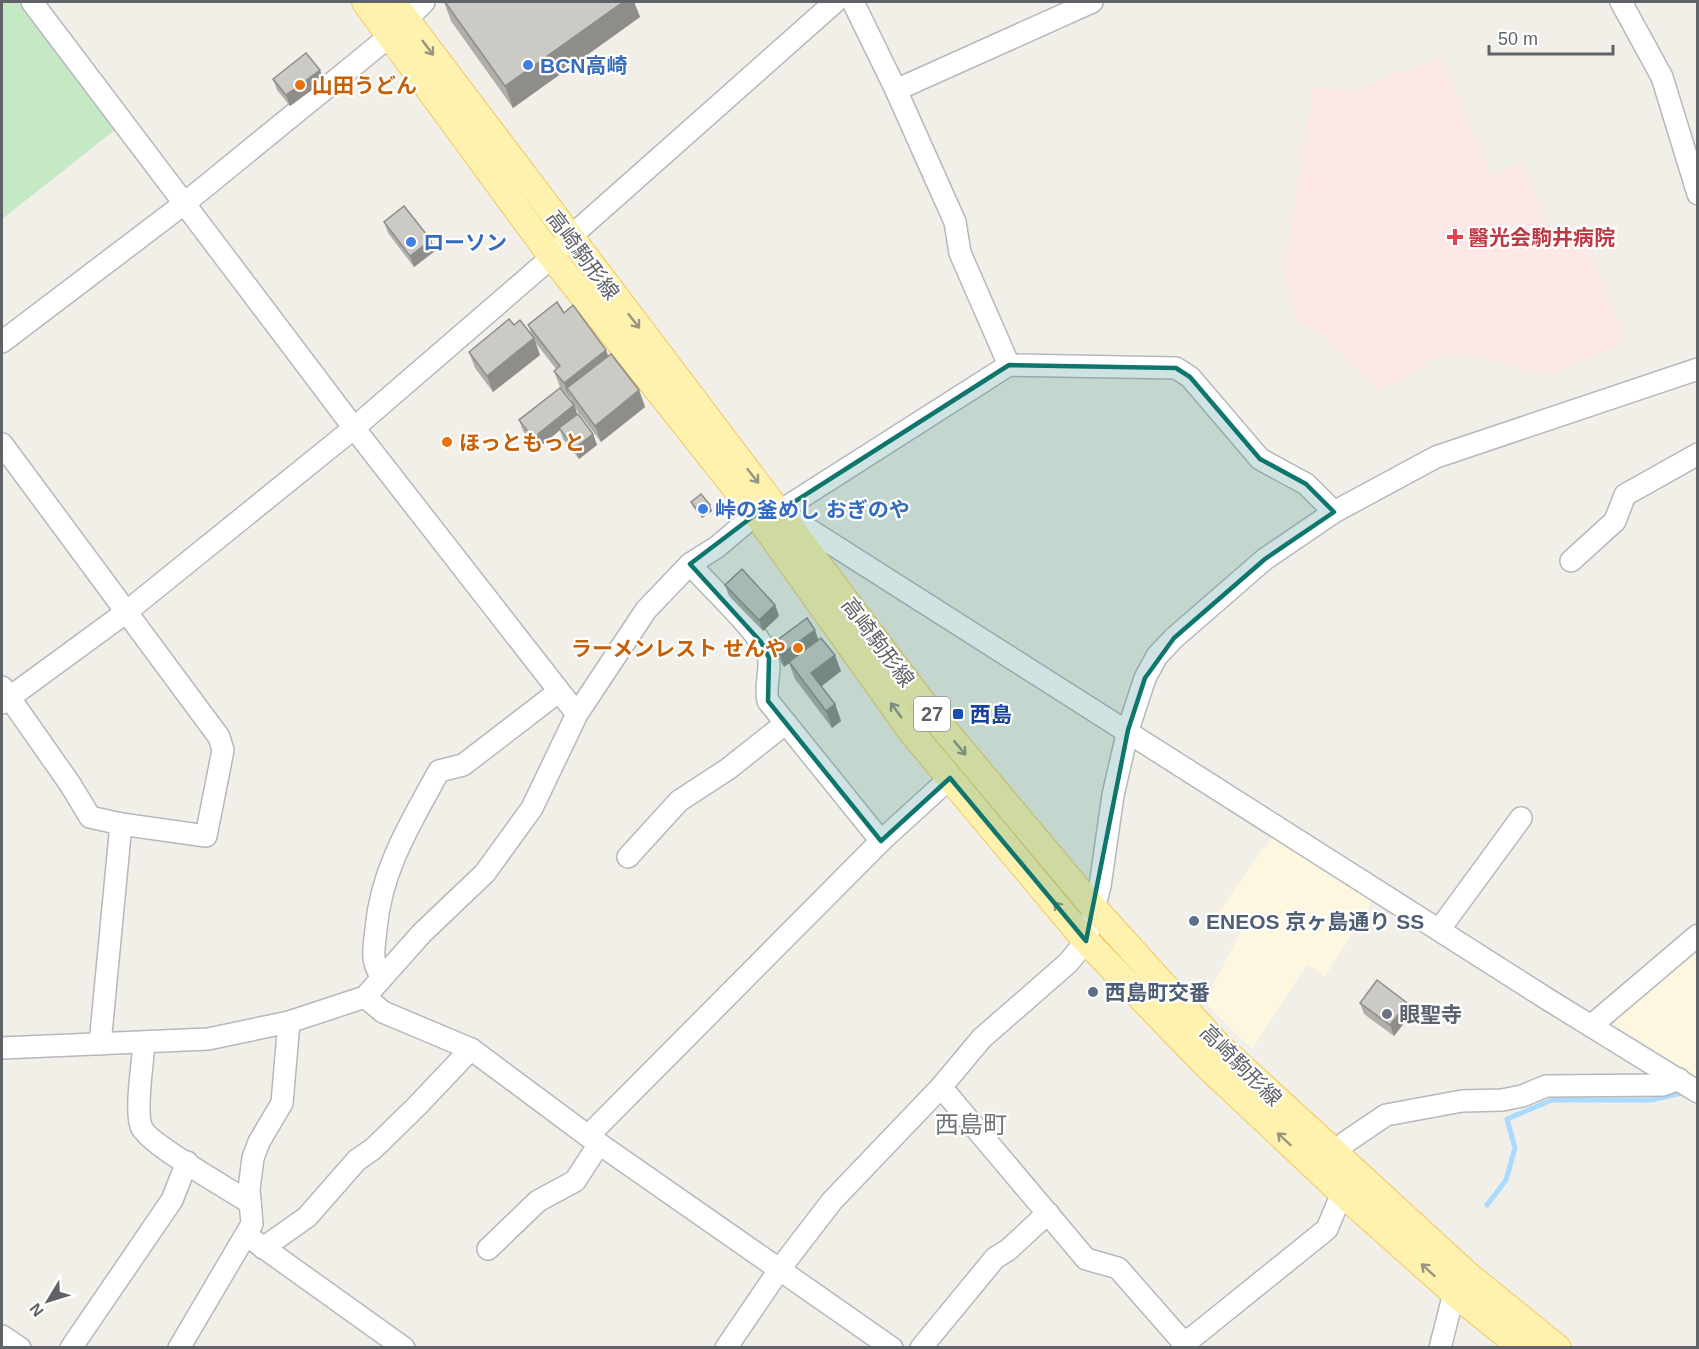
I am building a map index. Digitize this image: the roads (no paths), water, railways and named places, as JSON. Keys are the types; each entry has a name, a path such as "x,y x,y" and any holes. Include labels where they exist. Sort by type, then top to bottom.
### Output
{"main road":[{"name":"高崎駒形線","path":"365,2 396,19 570,238 768,513 913,734 1086,941 1205,1064 1342,1193 1455,1293 1522,1347"},
{"name":"高崎駒形線","path":"396,19 552,257 768,513 933,717 1094,908 1218,1046 1334,1155 1468,1275 1558,1347"}],"street":[{"path":"32,2 354,428 577,714"},
{"path":"2,342 185,204 396,19 424,2"},
{"path":"2,444 125,612 219,737 223,750 206,836 121,824 90,817 70,784 4,696 125,612 354,428 552,257 570,238 835,2"},
{"path":"853,2 896,90 955,222 960,253 1009,365"},
{"path":"896,90 1092,2"},
{"path":"1622,2 1662,77 1696,180"},
{"path":"2,1048 207,1039 289,1022 365,997 423,933 485,873 532,808 577,714 646,610 690,564 768,513 1009,365 1176,368 1190,377 1260,459 1306,484 1334,512"},
{"path":"726,1347 779,1270 832,1201 941,1087 982,1038 1068,963 1086,941 1100,886 1113,795 1128,730 1146,678 1157,656 1168,644 1265,559 1334,512 1436,457 1698,369"},
{"path":"1571,561 1615,521 1625,495 1698,454"},
{"path":"768,513 1128,730 1552,1002 1698,1092"},
{"path":"690,564 761,642 769,658 765,690 768,701 881,841"},
{"path":"382,978 373,963 378,902 393,855 439,771 463,765 558,692"},
{"path":"628,857 679,801 728,769 786,723"},
{"path":"488,1249 538,1201 575,1180 594,1140 881,841 950,778"},
{"path":"1439,930 1521,818"},
{"path":"100,1044 121,824"},
{"path":"1592,1025 1698,935"},
{"path":"365,997 383,1012 471,1048 594,1140 892,1347"},
{"path":"289,1022 282,1103 259,1142 254,1158 250,1203 255,1242 404,1347"},
{"path":"144,1042 141,1126 159,1147 187,1162 250,1203"},
{"path":"179,1347 255,1242 307,1217 357,1160 373,1149 417,1106 471,1048"},
{"path":"1334,1155 1346,1142 1386,1115 1462,1101 1502,1100 1522,1096 1546,1086 1663,1085 1679,1079"},
{"path":"941,1087 1086,1259 1118,1268 1182,1341 1193,1337 1327,1229 1342,1193"},
{"path":"71,1347 172,1200 187,1162"},
{"path":"921,1347 995,1258 1008,1250 1048,1213"},
{"path":"1440,1347 1455,1293"},
{"path":"2,1336 20,1347"}],"waterway":[{"path":"1487,1205 1506,1180 1515,1148 1507,1119 1552,1100 1651,1100 1686,1092"}],"place":[{"name":"BCN高崎","path":"528,65"},
{"name":"山田うどん","path":"300,85"},
{"name":"醫光会駒井病院","path":"1455,237"},
{"name":"ローソン","path":"411,242"},
{"name":"ほっともっと","path":"447,442"},
{"name":"峠の釜めし おぎのや","path":"703,509"},
{"name":"ラーメンレスト せんや","path":"798,648"},
{"name":"西島","path":"958,714"},
{"name":"ENEOS 京ヶ島通り SS","path":"1194,921"},
{"name":"西島町交番","path":"1093,992"},
{"name":"眼聖寺","path":"1387,1014"}],"district":[{"name":"西島町","path":"971,1124"}]}
